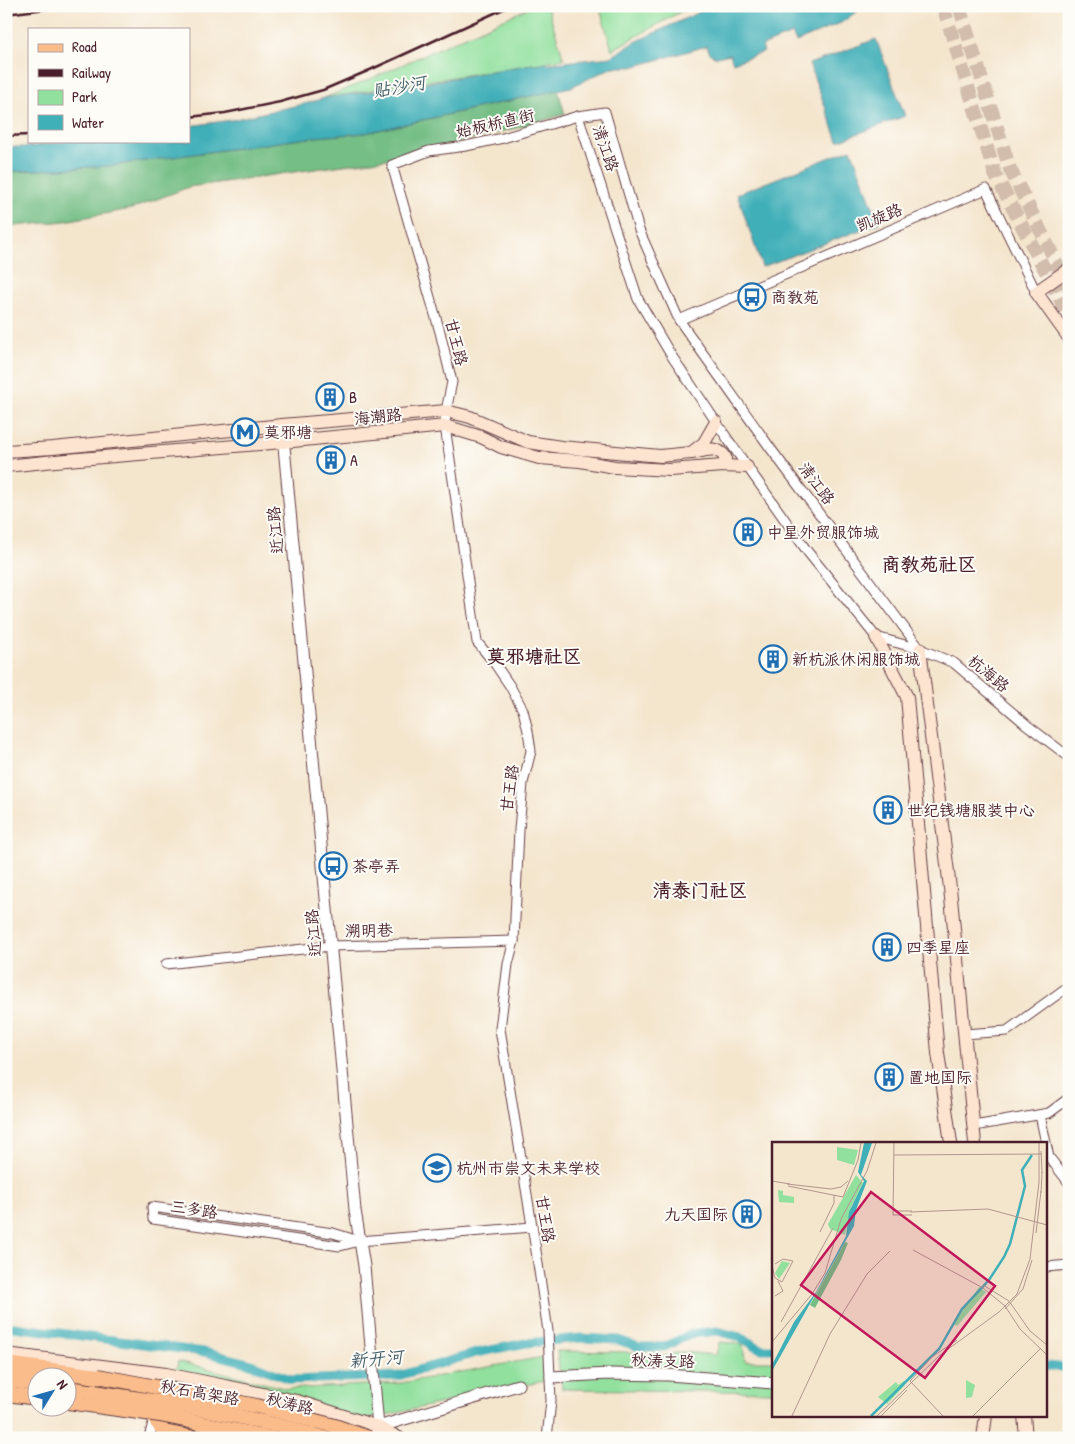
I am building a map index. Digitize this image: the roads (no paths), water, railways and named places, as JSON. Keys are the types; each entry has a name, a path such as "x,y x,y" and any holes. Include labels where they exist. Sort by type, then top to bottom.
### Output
{"main road":[{"path":"1068,273 1036,292 1069,338"},
{"name":"海潮路","path":"6,451 446,411 470,417 528,442 561,447 660,456 712,449 719,450 725,457 723,466"},
{"path":"691,453 704,443 716,422"},
{"name":"海潮路","path":"6,466 445,426 481,436 501,447 539,458 580,461 615,467 661,470 747,466"},
{"name":"清江路","path":"876,637 906,697 938,1053 951,1142"},
{"name":"清江路","path":"920,649 950,888 975,1142"},
{"path":"6,1354 166,1374 297,1401 374,1434"},
{"path":"6,1364 98,1376 257,1406 335,1426 399,1438"},
{"path":"6,1370 28,1373"},
{"path":"6,1380 28,1383"},
{"name":"秋涛路","path":"78,1382 160,1394 284,1418 356,1438"},
{"name":"秋石高架路","path":"78,1390 254,1420 324,1438"},
{"path":"6,1394 28,1397"},
{"path":"6,1398 28,1401"},
{"name":"秋石高架路","path":"78,1405 160,1415 272,1438"},
{"path":"78,1406 154,1418 220,1425 277,1438"},
{"path":"983,1438 986,1416"},
{"path":"1024,1416 1026,1438"},
{"path":"154,1418 164,1432 195,1438"}],"street":[{"name":"始板桥直街","path":"392,165 429,151 503,138 578,116 605,112"},
{"name":"清江路","path":"605,112 639,230 680,320 772,449 920,649"},
{"name":"清江路","path":"578,116 638,299 671,355 716,422 807,551 876,637"},
{"name":"甘王路","path":"392,165 440,332 452,382 445,426 477,642 510,686 523,710 531,751 523,783 514,941 508,964 500,1029 548,1331 551,1401 547,1438"},
{"name":"凯旋路","path":"680,320 986,189 1036,292"},
{"name":"近江路","path":"282,425 354,1200 364,1266 375,1395 374,1434"},
{"name":"杭海路","path":"876,637 920,649 954,663 1027,725 1069,757"},
{"name":"溯明巷","path":"166,964 331,946 514,941"},
{"path":"964,1034 1006,1031 1069,986"},
{"path":"974,1126 1049,1113 1069,1098"},
{"path":"1040,1115 1046,1142"},
{"path":"1048,1152 1049,1157 1069,1183"},
{"name":"三多路","path":"359,1241 333,1233 152,1207 153,1219 340,1246 359,1241 532,1227"},
{"path":"1048,1267 1069,1265"},
{"path":"149,1438 166,1374"},
{"name":"秋涛支路","path":"551,1377 609,1374 668,1375 772,1383"},
{"path":"374,1434 518,1384"}],"water":[{"path":"712,6 857,6 859,10 841,23 796,42 792,34 762,46 764,52 733,63 730,54 717,57 710,54 707,46 632,67 613,67 571,87 365,133 315,137 109,166 6,172 6,147 28,147 62,142 190,142 190,126 231,120 324,98 397,88 532,64 611,57 637,41"},
{"path":"876,39 905,116 838,141 809,64"},
{"path":"851,149 879,223 762,267 737,194"}],"waterway":[{"name":"新开河","path":"6,1326 204,1352 248,1363 292,1380 398,1376 476,1353 526,1343 581,1338 618,1340 639,1347 664,1347 691,1334 717,1331 740,1337 761,1349 772,1349"},
{"name":"新开河","path":"1048,1366 1069,1368"}],"tunnel":[{"path":"943,6 995,174 1069,316"},
{"path":"959,6 1010,169 1069,288"}],"railway":[{"path":"6,14 70,6"},
{"path":"190,117 225,113 280,102 323,90 510,6"},
{"path":"6,136 28,135"}],"place":[{"name":"商教苑","path":"752,297"},
{"name":"B","path":"330,397"},
{"name":"莫邪塘","path":"245,432"},
{"name":"A","path":"331,460"},
{"name":"中星外贸服饰城","path":"748,532"},
{"name":"新杭派休闲服饰城","path":"773,659"},
{"name":"世纪钱塘服装中心","path":"888,810"},
{"name":"茶亭弄","path":"333,866"},
{"name":"四季星座","path":"887,947"},
{"name":"置地国际","path":"889,1077"},
{"name":"杭州市崇文未来学校","path":"437,1168"},
{"name":"九天国际","path":"747,1214"}],"district":[{"name":"商教苑社区","path":"929,564"},
{"name":"莫邪塘社区","path":"534,656"},
{"name":"清泰门社区","path":"700,890"}],"water label":[{"name":"贴沙河","path":"399,87"}]}
